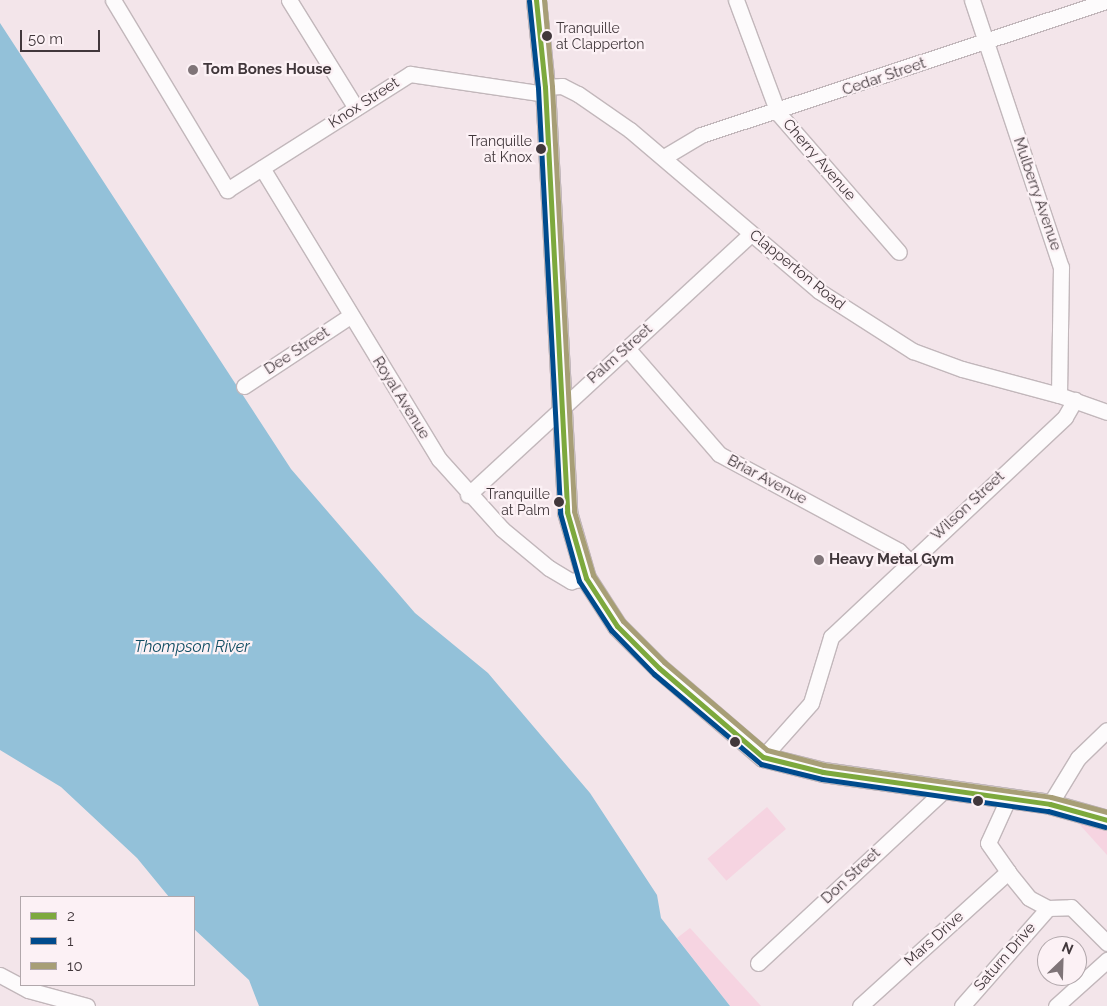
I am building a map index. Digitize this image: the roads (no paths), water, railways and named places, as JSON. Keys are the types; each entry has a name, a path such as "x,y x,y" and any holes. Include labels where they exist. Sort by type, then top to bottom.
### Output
{"main road":[{"path":"536,0 545,90 564,404 567,512 586,578 617,626 636,647 762,757 823,772 1050,804 1107,820"}],"street":[{"name":"Knox Street","path":"113,0 228,190 410,74 545,90"},
{"path":"289,0 356,108"},
{"name":"Cherry Avenue","path":"736,0 778,112 899,252"},
{"name":"Mulberry Avenue","path":"972,0 1061,266 1059,395"},
{"name":"Cedar Street","path":"664,157 701,135 778,112 1107,1"},
{"name":"Clapperton Road","path":"545,90 562,86 578,94 664,157 819,291 913,351 962,369 1059,395 1107,412"},
{"name":"Royal Avenue","path":"262,168 350,316 439,458 468,495 549,568 571,581 586,578"},
{"name":"Palm Street","path":"468,495 564,404 751,234"},
{"name":"Dee Street","path":"244,386 350,316"},
{"name":"Briar Avenue","path":"627,348 719,454 900,551 910,561"},
{"name":"Wilson Street","path":"762,757 811,703 831,637 1065,417 1075,400"},
{"path":"1050,804 1078,758 1107,730"},
{"name":"Don Street","path":"758,963 945,789"},
{"path":"1008,798 988,843 1029,898 1048,908 1071,907 1107,943"},
{"name":"Mars Drive","path":"860,1006 1008,872"},
{"name":"Saturn Drive","path":"962,1006 1048,908"},
{"path":"1056,1006 1107,960"},
{"path":"0,974 20,985"},
{"path":"21,986 28,990 87,1006"}],"water":[{"name":"Thompson River","path":"0,23 291,469 415,613 488,673 590,793 657,895 661,918 730,1006 259,1006 249,980 195,930 195,896 168,896 137,858 61,787 0,750"}],"place":[{"name":"Tranquille at Clapperton","path":"547,36"},
{"name":"Tom Bones House","path":"193,70"},
{"name":"Tranquille at Knox","path":"541,149"},
{"name":"Tranquille at Palm","path":"559,502"},
{"name":"Heavy Metal Gym","path":"819,560"}]}
